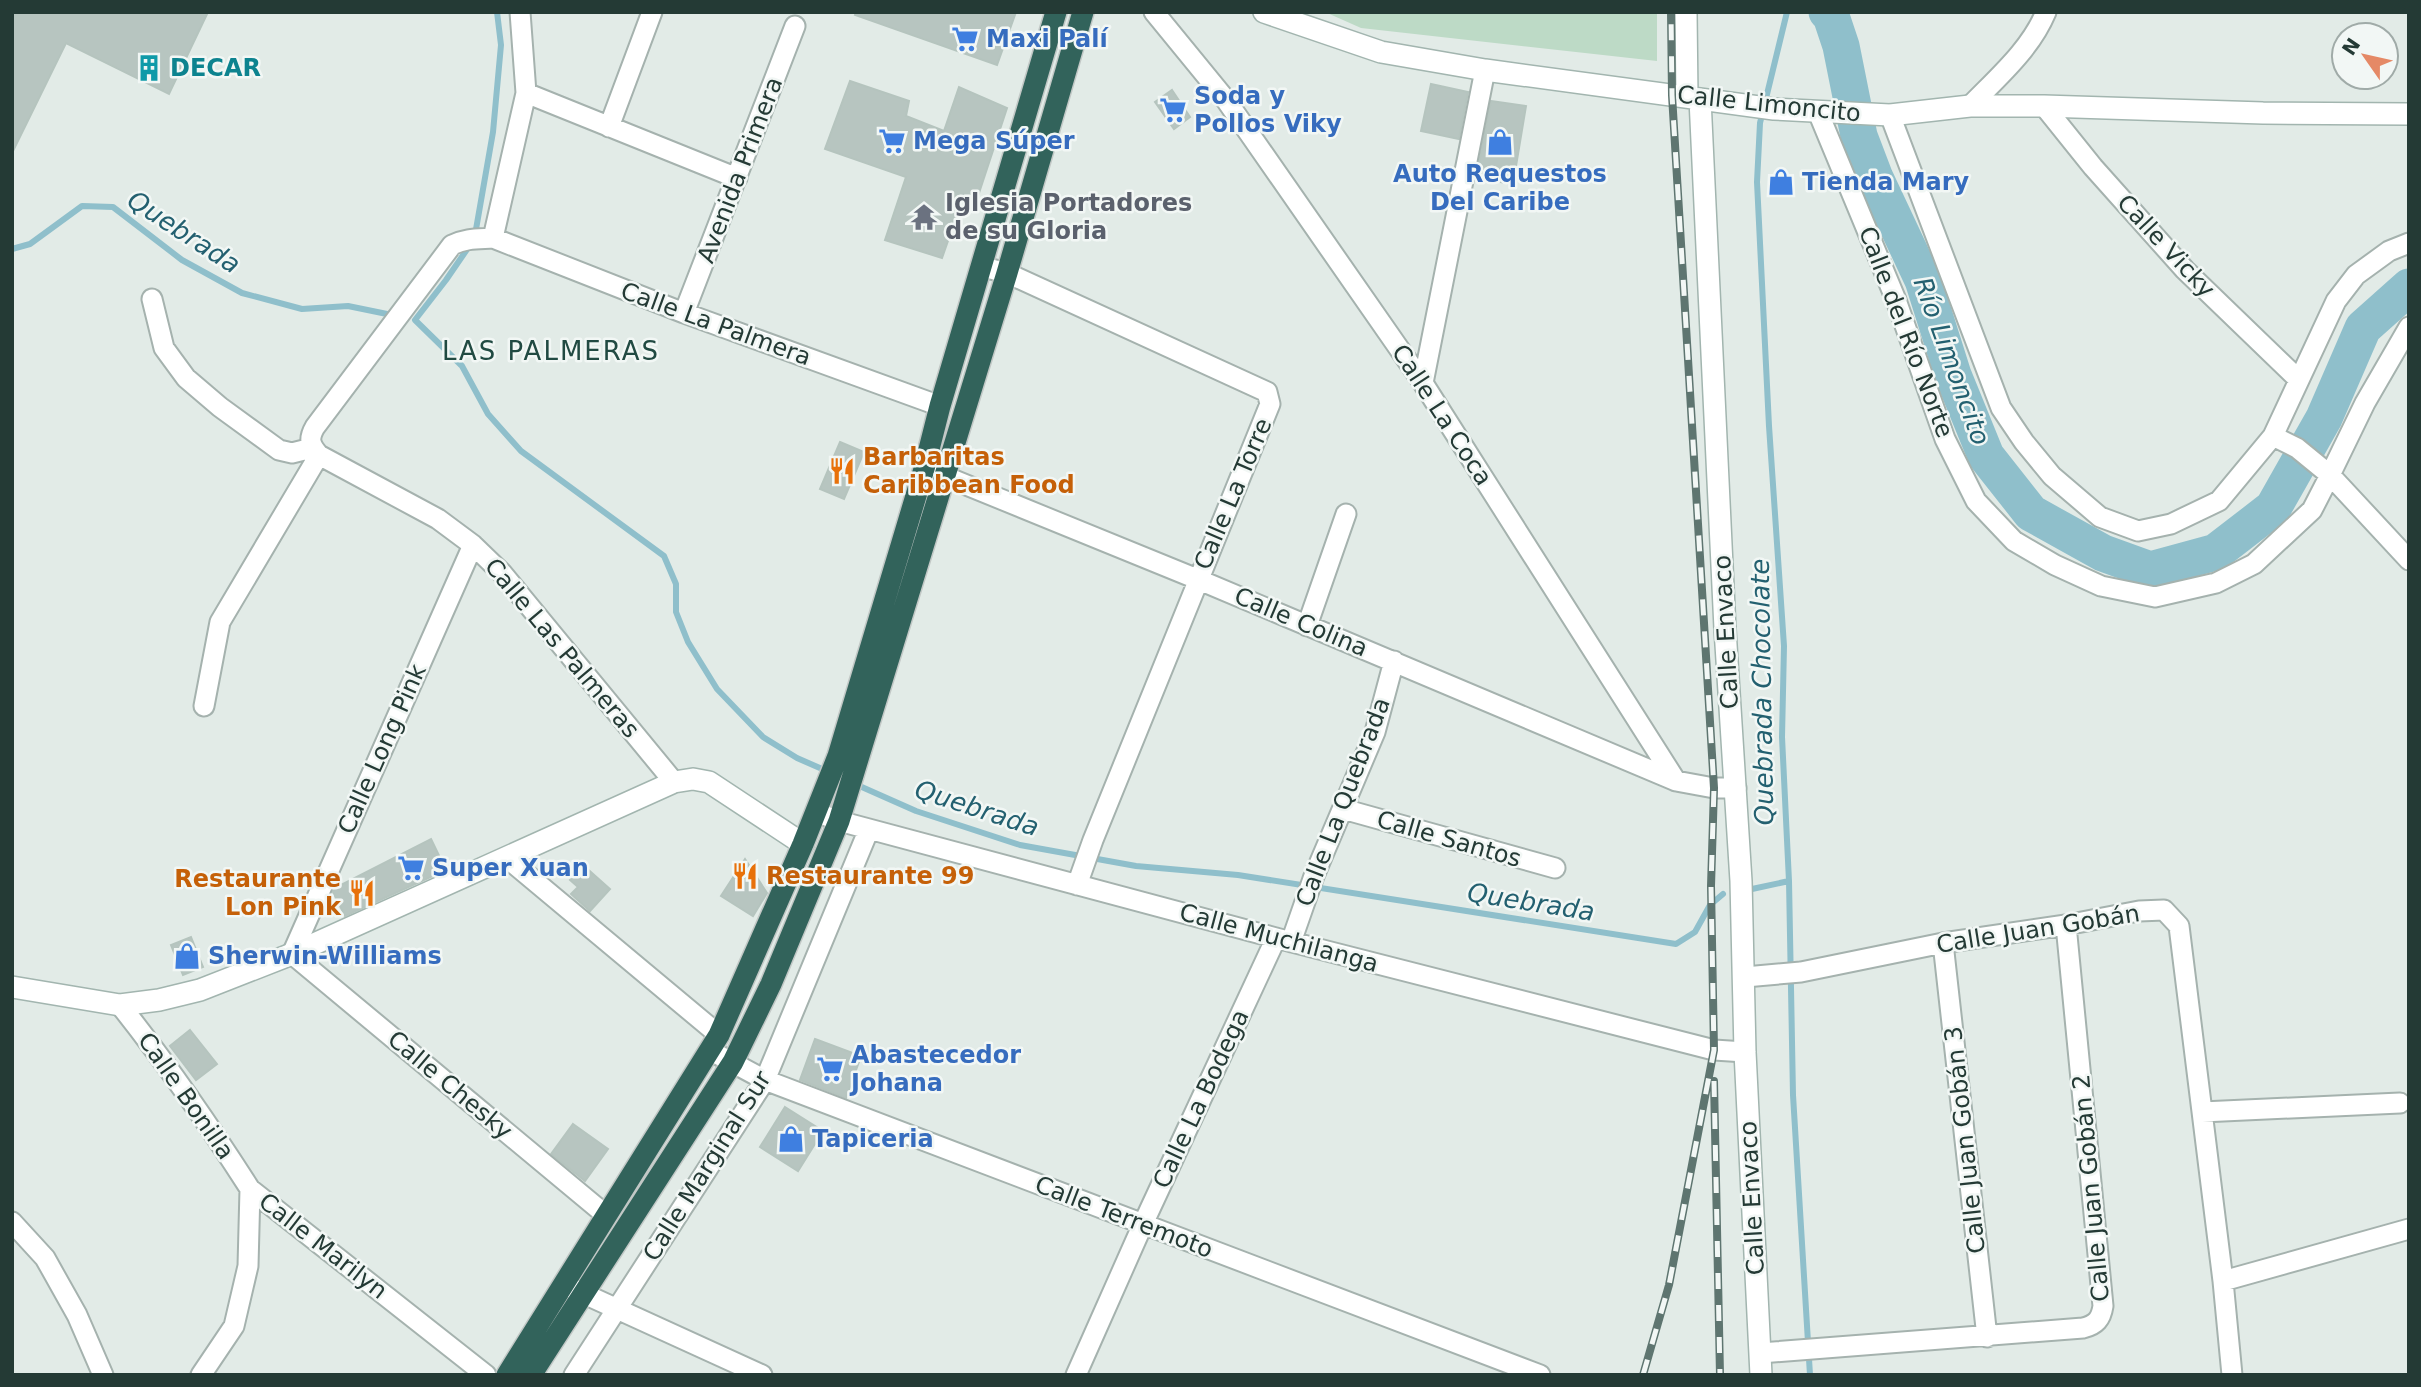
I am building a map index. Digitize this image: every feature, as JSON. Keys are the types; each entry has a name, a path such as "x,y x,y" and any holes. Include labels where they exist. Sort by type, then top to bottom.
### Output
{"highway":[{"path":"531,1375 574,1290 607,1216 715,1043 820,804 838,756 924,469 940,406 1056,12"},
{"path":"507,1375 574,1290 733,1062 771,984 839,821 862,752 1083,12"}],"street":[{"path":"204,706 220,622 316,451 310,435 452,245 464,239 489,239 526,93 520,12"},
{"path":"609,127 652,12"},
{"name":"Calle La Coca","path":"1154,12 1227,100 1423,383 1676,781"},
{"name":"Calle Limoncito","path":"1264,12 1381,52 1485,70 1774,109 1881,115 1969,106 2409,114"},
{"name":"Calle Envaco","path":"1686,12 1694,98 1737,788 1745,978 1745,1052 1769,1352 1761,1375"},
{"path":"1969,106 2025,50 2038,31 2046,12"},
{"name":"Avenida Primera","path":"684,313 795,26"},
{"path":"1423,383 1485,70"},
{"path":"526,93 737,177"},
{"name":"Calle Vicky","path":"2044,106 2093,167 2185,270 2298,379"},
{"name":"Calle del Río Norte","path":"1825,112 1945,439 1976,501 2014,541 2054,565 2101,586 2155,597 2216,583 2254,564 2312,510 2324,470 2409,327"},
{"path":"1881,115 2001,408 2045,468 2071,492 2100,517 2138,531 2171,524 2219,501 2273,436 2336,301 2356,275 2389,251 2409,243"},
{"name":"Calle La Palmera","path":"489,239 940,406"},
{"name":"Calle La Torre","path":"983,267 1007,273 1267,392 1270,404 1197,579 1080,878"},
{"path":"152,299 164,348 186,378 220,407 279,450 292,453 316,451"},
{"path":"2273,436 2297,448 2324,470 2409,560"},
{"name":"Calle Las Palmeras","path":"316,451 438,519 473,545 502,573 674,782"},
{"name":"Calle Colina","path":"924,469 945,475 1197,579 1676,781"},
{"path":"1307,626 1346,514"},
{"name":"Calle Long Pink","path":"292,954 473,545"},
{"name":"Calle La Quebrada","path":"1283,940 1299,915 1375,732 1394,661"},
{"path":"12,987 120,1005 159,1000 200,989 292,954 674,782 693,779 709,782 803,844"},
{"path":"1676,781 1714,788 1737,788"},
{"name":"Calle Muchilanga","path":"820,804 839,821 1080,878 1283,940 1714,1050 1745,1052"},
{"name":"Calle Santos","path":"1343,809 1555,868"},
{"name":"Calle Marginal Sur","path":"574,1375 765,1080 869,829"},
{"name":"Calle Terremoto","path":"507,858 733,1062 765,1080 1540,1375"},
{"name":"Calle Juan Gobán","path":"1745,978 1801,972 1943,943 2139,911 2164,910 2179,926 2232,1375"},
{"name":"Calle Juan Gobán 2","path":"1769,1352 1987,1337 2083,1328 2097,1322 2102,1306 2066,925"},
{"name":"Calle La Bodega","path":"1076,1375 1143,1224 1283,940"},
{"name":"Calle Juan Gobán 3","path":"1943,943 1987,1337"},
{"name":"Calle Chesky","path":"292,954 607,1216"},
{"name":"Calle Bonilla","path":"120,1005 193,1101 250,1189"},
{"path":"2202,1112 2400,1104"},
{"name":"Calle Marilyn","path":"201,1375 234,1325 248,1266 250,1189"},
{"name":"Calle Marilyn","path":"250,1189 486,1375"},
{"path":"12,1222 45,1258 78,1315 103,1375"},
{"path":"2223,1281 2409,1229"},
{"path":"574,1290 762,1375"}],"green space":[{"path":"1325,12 1657,12 1657,61 1361,28"}],"building":[{"name":"DECAR","path":"12,12 208,12 169,94 66,43 12,153"},
{"name":"Maxi Palí","path":"856,12 1016,12 997,65 855,15"},
{"path":"850,81 909,101 906,116 944,131 959,87 1007,108 977,199 964,195 942,258 885,240 906,177 825,149"},
{"path":"1431,84 1468,92 1459,139 1421,131"},
{"name":"Soda y Pollos Viky","path":"1172,90 1190,117 1174,129 1155,102"},
{"name":"Auto Requestos Del Caribe","path":"1491,101 1526,106 1513,184 1476,178"},
{"name":"Barbaritas Caribbean Food","path":"840,442 864,452 844,499 820,489"},
{"path":"431,839 446,870 345,916 333,892 335,888"},
{"name":"Restaurante 99","path":"745,859 767,893 753,916 721,896"},
{"path":"583,865 610,889 590,911 571,894 578,887 570,880"},
{"name":"Sherwin-Williams","path":"191,937 203,967 183,975 171,945"},
{"path":"190,1030 217,1064 196,1080 170,1046"},
{"name":"Abastecedor Johana","path":"815,1039 861,1056 846,1098 800,1080"},
{"name":"Tapiceria","path":"785,1107 823,1131 798,1171 760,1147"},
{"path":"573,1124 608,1149 585,1181 551,1154"}],"waterway":[{"name":"Quebrada","path":"475,235 493,132 501,45 497,12"},
{"name":"Quebrada Chocolate","path":"1787,12 1760,123 1757,182 1769,426 1784,646 1782,737 1789,881 1793,1095 1810,1375"},
{"name":"Río Limoncito","path":"1827,12 1831,16 1841,46 1859,136 1875,178 1923,280 1953,375 1986,456 2031,513 2103,553 2150,570 2216,552 2273,508 2324,418 2363,328 2409,287"},
{"name":"Quebrada","path":"12,249 30,244 82,206 113,207 182,260 242,293 302,309 348,306 387,314"},
{"name":"Quebrada","path":"470,245 415,320 462,366 488,414 521,451 664,556 676,584 676,612 688,642 717,689 763,737 797,758 829,772"},
{"name":"Quebrada","path":"855,784 916,811 1020,845 1136,866 1238,875 1676,944 1695,932 1710,905 1723,894"},
{"name":"Quebrada","path":"1752,889 1789,881"}],"railway":[{"path":"1643,1375 1669,1285 1714,1050 1711,886 1714,788 1672,95 1671,12"},
{"path":"1714,1081 1720,1375"}],"place":[{"name":"Maxi Palí","path":"965,39"},
{"name":"DECAR","path":"149,68"},
{"name":"Soda y Pollos Viky","path":"1173,110"},
{"name":"Mega Súper","path":"892,141"},
{"name":"Auto Requestos Del Caribe","path":"1500,142"},
{"name":"Tienda Mary","path":"1781,182"},
{"name":"Iglesia Portadores de su Gloria","path":"924,217"},
{"name":"Barbaritas Caribbean Food","path":"842,471"},
{"name":"Super Xuan","path":"411,868"},
{"name":"Restaurante 99","path":"745,876"},
{"name":"Restaurante Lon Pink","path":"362,893"},
{"name":"Sherwin-Williams","path":"187,956"},
{"name":"Abastecedor Johana","path":"830,1069"},
{"name":"Tapiceria","path":"791,1139"}],"district":[{"name":"LAS PALMERAS","path":"551,351"}]}
